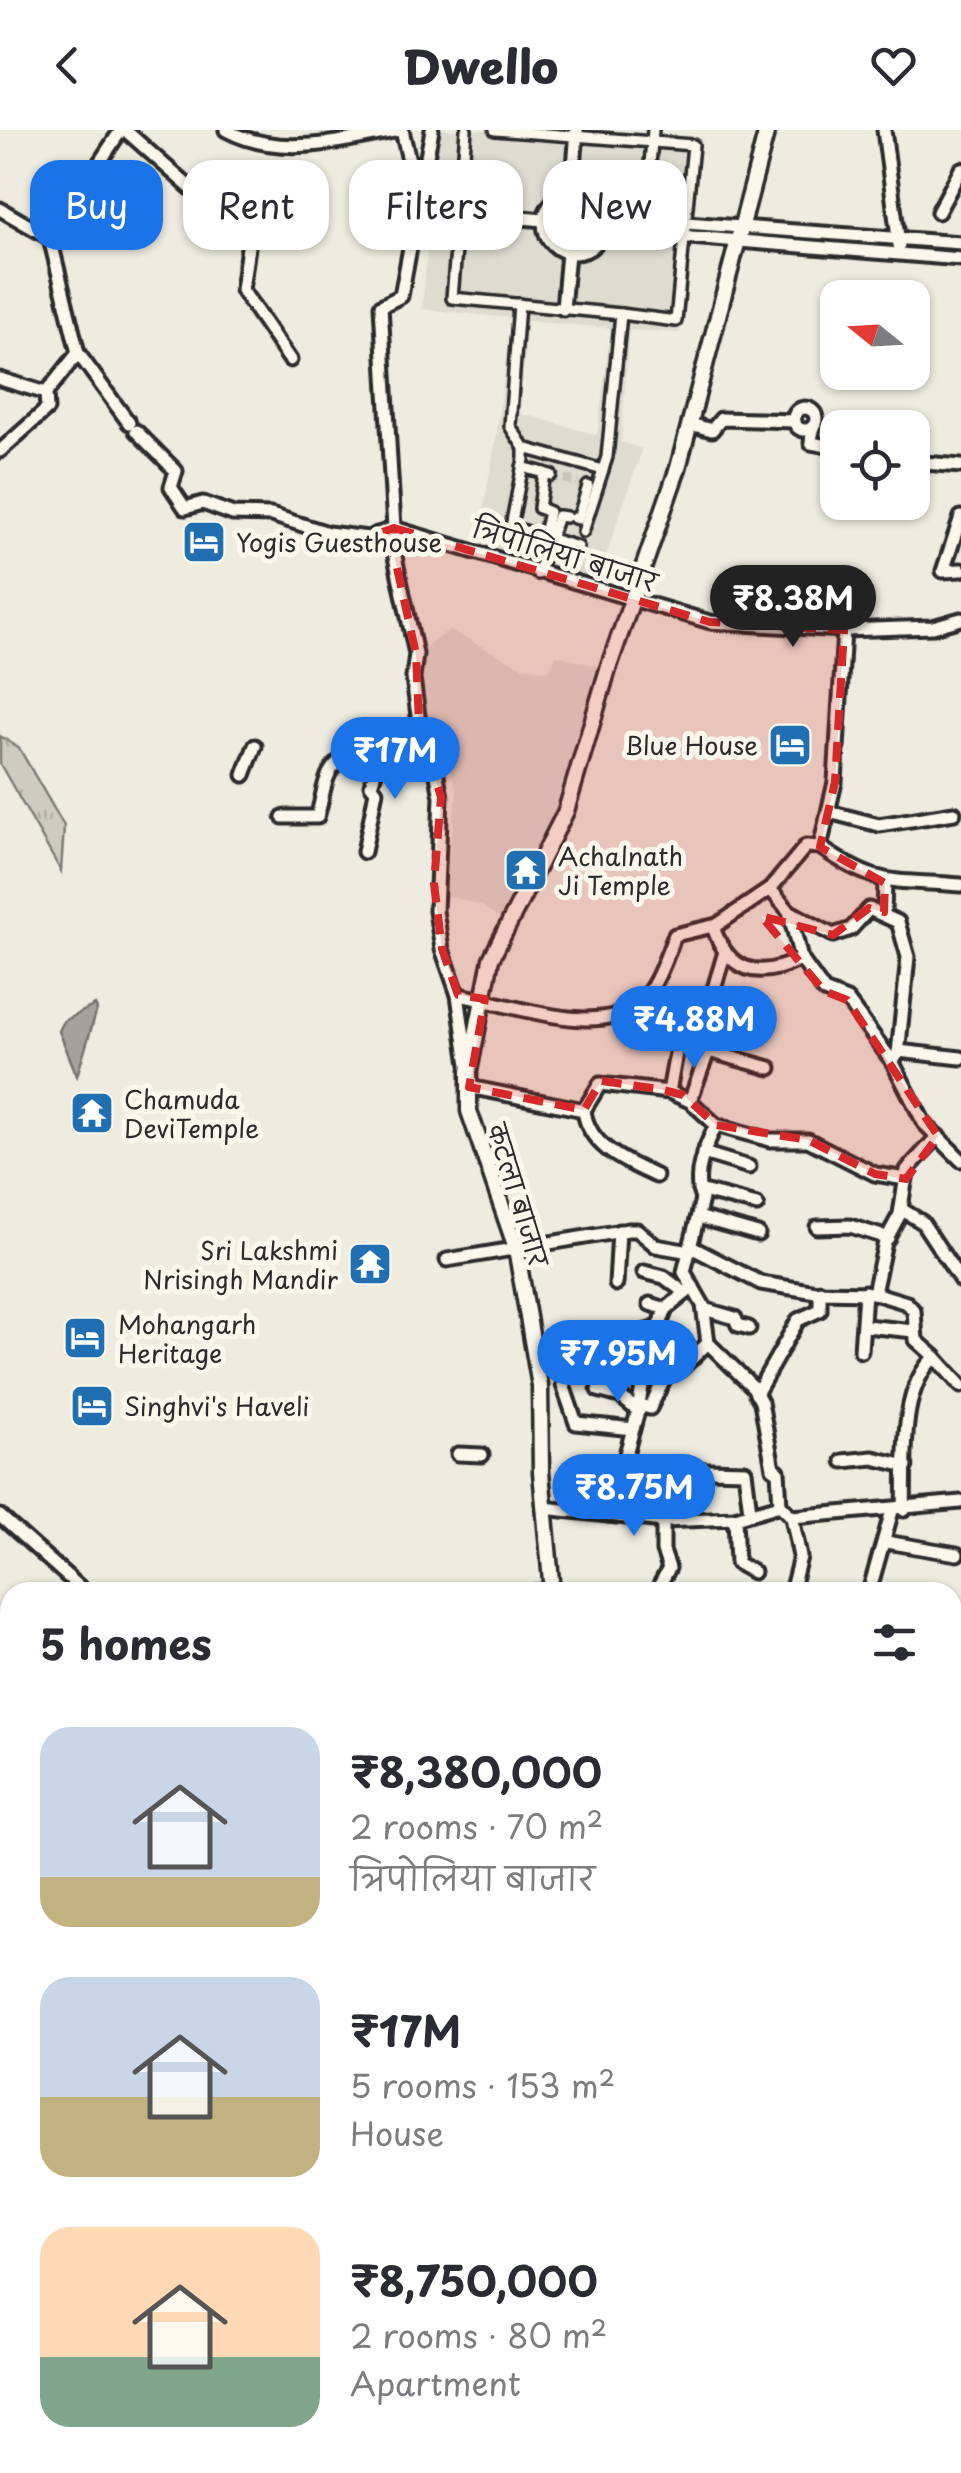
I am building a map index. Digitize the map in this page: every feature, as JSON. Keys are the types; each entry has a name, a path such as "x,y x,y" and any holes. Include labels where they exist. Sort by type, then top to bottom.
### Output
{"street":[{"path":"103,160 123,130 249,240 242,290 290,360"},
{"path":"226,130 254,144 292,148 400,130 408,160"},
{"path":"427,160 432,130"},
{"path":"464,160 466,130"},
{"path":"496,130 577,133 693,145 687,213"},
{"path":"651,160 653,130"},
{"name":"कटला बाजार","path":"551,1582 540,1386 516,1248 469,1112 469,1079 491,959 573,793 690,424 767,130"},
{"path":"884,130 898,255"},
{"path":"575,160 577,133"},
{"path":"938,212 961,169"},
{"path":"0,210 30,227"},
{"path":"687,224 961,243"},
{"path":"687,238 961,259"},
{"path":"53,250 78,353 132,427 176,470 170,487 186,508 204,503 238,515 271,514 338,536 368,538 394,528 381,306 401,296 411,250"},
{"path":"456,250 452,298 676,321 683,250"},
{"path":"562,250 580,250"},
{"path":"564,309 568,253"},
{"path":"520,304 510,426 524,448 602,476"},
{"path":"524,448 510,528 579,543 602,476 621,314"},
{"path":"0,451 46,409 46,393 78,353"},
{"path":"0,379 46,393"},
{"path":"690,424 712,430 721,418 794,422 797,412 807,408 815,414 811,443 820,445"},
{"path":"930,463 961,466"},
{"path":"522,467 548,474 539,508 578,519 583,484 602,476"},
{"path":"538,574 547,539 562,516"},
{"path":"961,517 944,570 961,570"},
{"name":"त्रिपोलिया बाजार","path":"394,528 538,574 568,578 738,626 844,630 933,627 961,619"},
{"path":"378,534 392,543 400,570 416,654 413,678 419,723 432,749 441,797 434,890 442,948 458,995 469,1079 584,1110"},
{"path":"820,848 835,782 844,630"},
{"path":"364,852 372,826 376,792 371,786 376,756 385,740"},
{"path":"244,774 256,746"},
{"path":"283,817 317,818 322,784 329,770 345,755 376,756"},
{"path":"829,812 880,826 954,813"},
{"path":"633,1008 652,984 675,935 713,927 770,889 806,846 820,848 854,872 885,883 961,886"},
{"path":"884,912 885,883"},
{"path":"770,889 789,911 833,935 850,929 868,910 884,912 898,922 908,947 895,1056"},
{"path":"789,911 800,959 824,990 847,1000 895,1056 924,1123 961,1160"},
{"path":"713,927 724,955 709,1001 752,1015"},
{"path":"724,955 770,972 800,959"},
{"path":"458,995 564,1018 598,1017 633,1008 663,1018 666,1036 678,1042 770,1068"},
{"path":"669,1092 678,1042"},
{"path":"690,1101 709,1049"},
{"path":"895,1056 961,1058"},
{"path":"584,1110 600,1084 669,1092 690,1101 716,1125 770,1140 808,1140 874,1174 906,1179"},
{"path":"584,1110 595,1140 619,1159 656,1176"},
{"path":"716,1125 703,1153 698,1190 702,1199 684,1272 689,1290 704,1309 708,1342 756,1394 774,1468 778,1471 780,1505 792,1517 800,1558 792,1582"},
{"path":"861,1351 870,1292 901,1209 907,1170 938,1136"},
{"path":"703,1153 749,1167"},
{"path":"698,1190 757,1205"},
{"path":"901,1209 922,1222 961,1281"},
{"path":"698,1217 758,1234"},
{"path":"816,1227 850,1226 888,1238"},
{"path":"446,1260 638,1230 656,1246 690,1250 750,1280 870,1292 912,1306 916,1340 959,1379"},
{"path":"616,1284 619,1231"},
{"path":"644,1272 689,1290"},
{"path":"644,1332 659,1326 666,1309 689,1290"},
{"path":"756,1394 798,1320 820,1310 820,1290"},
{"path":"650,1304 666,1309"},
{"path":"704,1309 736,1318 738,1325 748,1328"},
{"path":"865,1326 914,1332"},
{"path":"609,1515 641,1408 646,1362 668,1371 681,1369 708,1342"},
{"path":"872,1582 898,1510 920,1372 935,1357"},
{"path":"598,1390 650,1408 668,1371"},
{"path":"563,1385 576,1423 633,1429"},
{"path":"458,1454 482,1455"},
{"path":"843,1462 865,1457 906,1466"},
{"path":"669,1469 744,1471 750,1511"},
{"path":"792,1517 961,1502"},
{"path":"544,1508 663,1521 734,1518 780,1505"},
{"path":"0,1516 74,1582"},
{"path":"734,1518 738,1562 752,1572"},
{"path":"662,1582 670,1568 663,1551 663,1521"},
{"path":"886,1542 957,1554"},
{"path":"0,1777 0,1816"}],"highlighted area":[{"path":"394,528 437,538 710,622 844,630 835,782 820,847 885,883 884,912 869,908 833,935 761,916 824,991 847,1000 938,1136 906,1179 875,1174 808,1140 716,1125 683,1095 659,1089 601,1081 584,1110 469,1087 485,999 458,995 442,949 434,883 441,797 419,723 416,654 391,541 377,534"}],"shaded area":[{"path":"438,130 605,130 702,138 680,333 629,330 621,442 642,449 596,585 476,551 496,439 511,318 422,309 427,250 523,250 523,160 435,160","holes":["527,321 611,328 597,435 520,413"]},
{"path":"449,630 523,667 549,671 556,655 608,669 587,750 509,925 482,906 444,894 457,792 445,747 422,731 416,654"},
{"path":"95,1005 77,1076 59,1031 64,1021"}],"green space":[{"path":"0,736 19,748 64,826 61,871 0,764"}],"tunnel":[{"path":"551,475 578,483"},
{"path":"568,576 576,550"}],"place":[{"name":"Yogis Guesthouse","path":"204,542"},
{"name":"Blue House","path":"790,745"},
{"name":"Achalnath Ji Temple","path":"526,870"},
{"name":"Chamuda DeviTemple","path":"92,1113"},
{"name":"Sri Lakshmi Nrisingh Mandir","path":"370,1264"},
{"name":"Mohangarh Heritage","path":"85,1338"},
{"name":"Singhvi's Haveli","path":"92,1406"}]}
